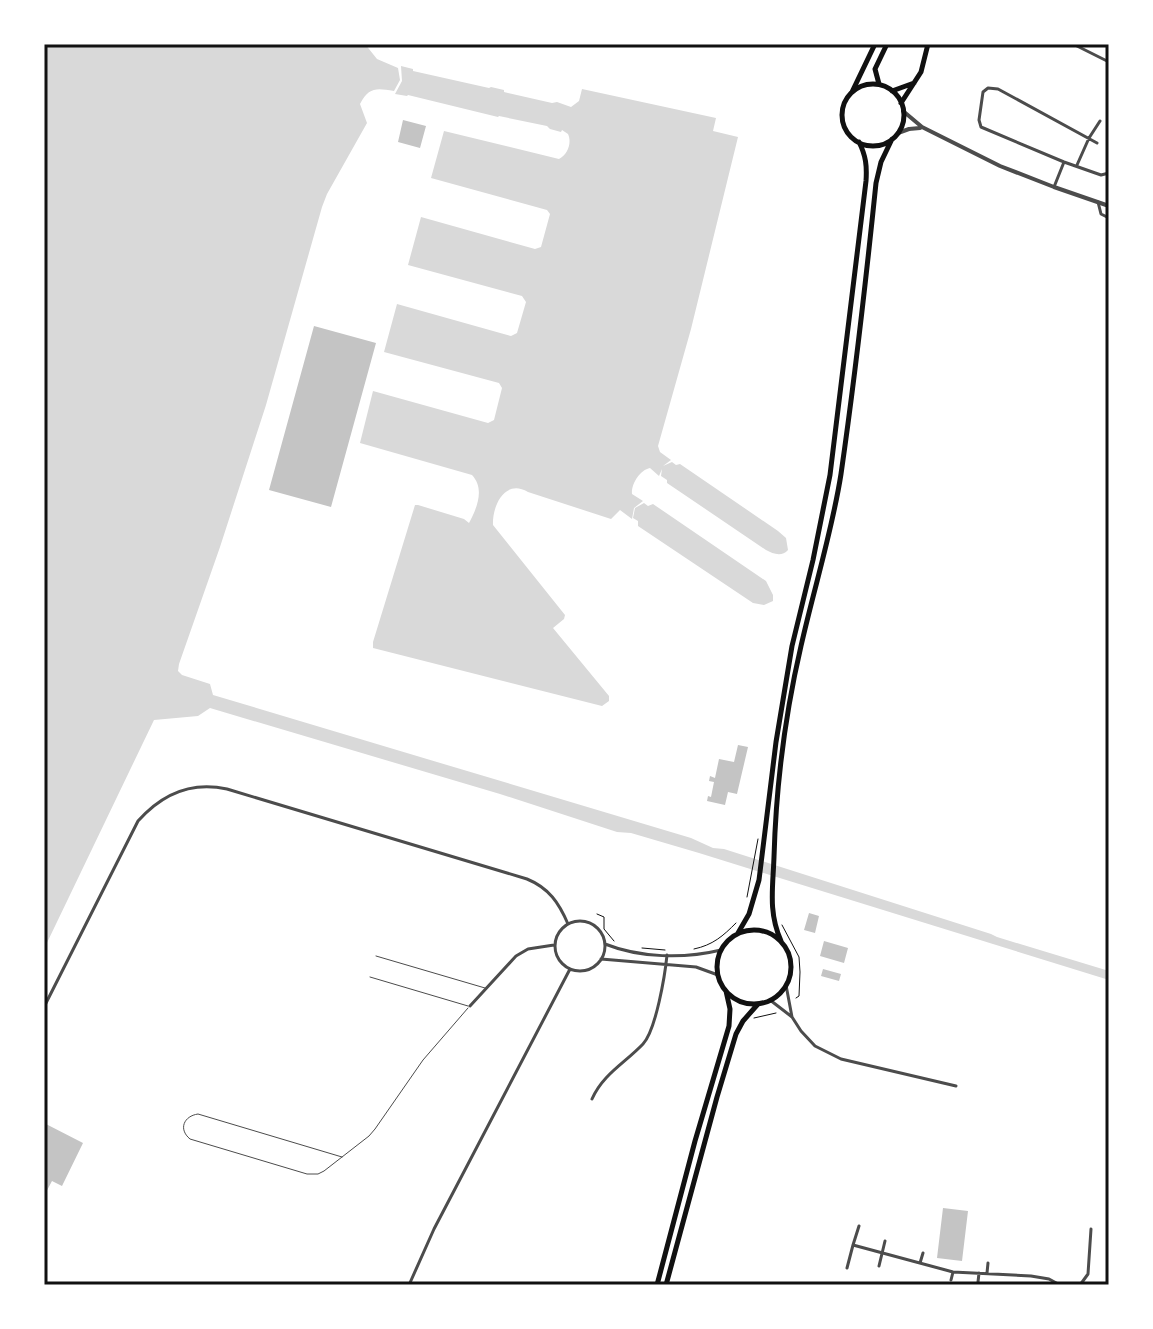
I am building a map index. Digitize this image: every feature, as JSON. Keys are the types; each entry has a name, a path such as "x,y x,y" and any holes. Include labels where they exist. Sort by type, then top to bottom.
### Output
{"highway":[{"path":"875,44 845,100 842,119 845,129 859,142 876,145 892,139"},
{"path":"879,85 875,69 887,44"},
{"path":"901,103 921,72 928,44"},
{"path":"892,91 915,82"},
{"path":"781,941 772,914 782,745 840,476 876,183 881,162 903,119 901,103 892,91 879,85 864,85 851,93"},
{"path":"738,933 749,914 759,880 776,742 792,646 830,475 866,181 867,164 859,142"},
{"path":"657,1285 729,1026 730,1009 718,975 718,958 728,940 749,929 772,934 781,941 791,962 786,985 776,996 758,1004 745,1003 726,991"},
{"path":"666,1285 736,1034 758,1004"}],"street":[{"path":"1073,44 1109,62"},
{"path":"1097,143 998,89 988,88 983,92 981,127 1064,162 1101,175 1109,173"},
{"path":"903,111 922,127 1000,166 1109,206"},
{"path":"1077,165 1100,121"},
{"path":"898,133 922,127"},
{"path":"1054,187 1064,162"},
{"path":"1098,202 1101,214 1109,218"},
{"path":"44,1007 138,821 160,801 188,788 207,786 227,789 527,879 554,897 568,924"},
{"path":"580,921 599,929 605,944 601,959 588,970 570,969 559,959 555,945 557,936 568,924 580,921"},
{"path":"605,944 616,949 684,956 721,950"},
{"path":"470,1006 516,956 528,949 555,945"},
{"path":"592,1099 612,1070 645,1043 655,1019 667,955"},
{"path":"601,959 696,967 718,975"},
{"path":"409,1285 434,1229 570,969"},
{"path":"786,985 792,1017 815,1046 829,1054 956,1086"},
{"path":"770,1000 792,1017"},
{"path":"847,1268 859,1226"},
{"path":"1080,1285 1088,1274 1091,1229"},
{"path":"879,1266 885,1241"},
{"path":"853,1245 953,1272 1002,1273 1049,1279 1060,1285"},
{"path":"920,1263 923,1253"},
{"path":"987,1273 988,1263"},
{"path":"951,1280 953,1272"},
{"path":"978,1282 979,1273"}],"lane":[{"path":"376,956 487,988"},
{"path":"342,1157 198,1114 190,1115 183,1127 190,1139 307,1174 318,1174 342,1157 375,1129 423,1060 470,1006 370,977"}],"path":[{"path":"747,898 754,858"},
{"path":"597,914 604,917 604,929 611,940 621,945"},
{"path":"696,949 720,938 741,916"},
{"path":"781,922 799,957 799,996 790,1003"},
{"path":"635,947 670,950"},
{"path":"749,1020 782,1011"}],"shaded area":[{"path":"44,44 365,44 377,59 398,68 400,80 394,91 374,90 360,104 367,123 322,207 266,405 179,664 178,671 182,675 210,684 213,695 691,838 713,848 1109,971 1109,980 699,853 631,833 617,832 210,708 198,716 154,720 44,949"},
{"path":"401,66 571,107 579,101 582,89 716,118 713,131 738,137 691,329 658,446 660,452 671,460 663,466 672,462 680,464 778,531 786,538 788,550 774,554 766,550 667,483 661,476 662,469 659,476 650,468 637,478 632,494 643,501 634,508 632,519 620,510 611,519 520,489 507,491 502,496 493,518 493,525 565,615 553,628 609,696 609,701 602,706 373,648 415,505 469,523 479,492 472,475 360,443 373,391 488,423 494,420 502,388 499,383 384,352 397,304 511,336 517,333 526,302 522,296 408,265 421,217 535,249 541,247 550,214 547,210 431,178 444,131 559,159 567,151 570,141 568,134 562,130 395,94 402,81"},
{"path":"644,503 648,506 653,504 766,581 773,601 764,605 753,603 638,526 638,521 633,518 635,508"}],"building":[{"path":"403,120 426,126 420,148 398,142"},
{"path":"314,326 376,343 331,507 269,490"},
{"path":"738,745 748,747 737,794 728,792 725,805 707,801 714,782 709,781 710,776 715,778 719,759 734,762"},
{"path":"809,913 819,916 815,933 804,930"},
{"path":"824,941 848,948 844,963 820,956"},
{"path":"823,969 841,974 839,981 821,976"},
{"path":"44,1123 83,1143 62,1186 52,1181 44,1196"},
{"path":"943,1208 968,1211 962,1261 937,1258"}]}
